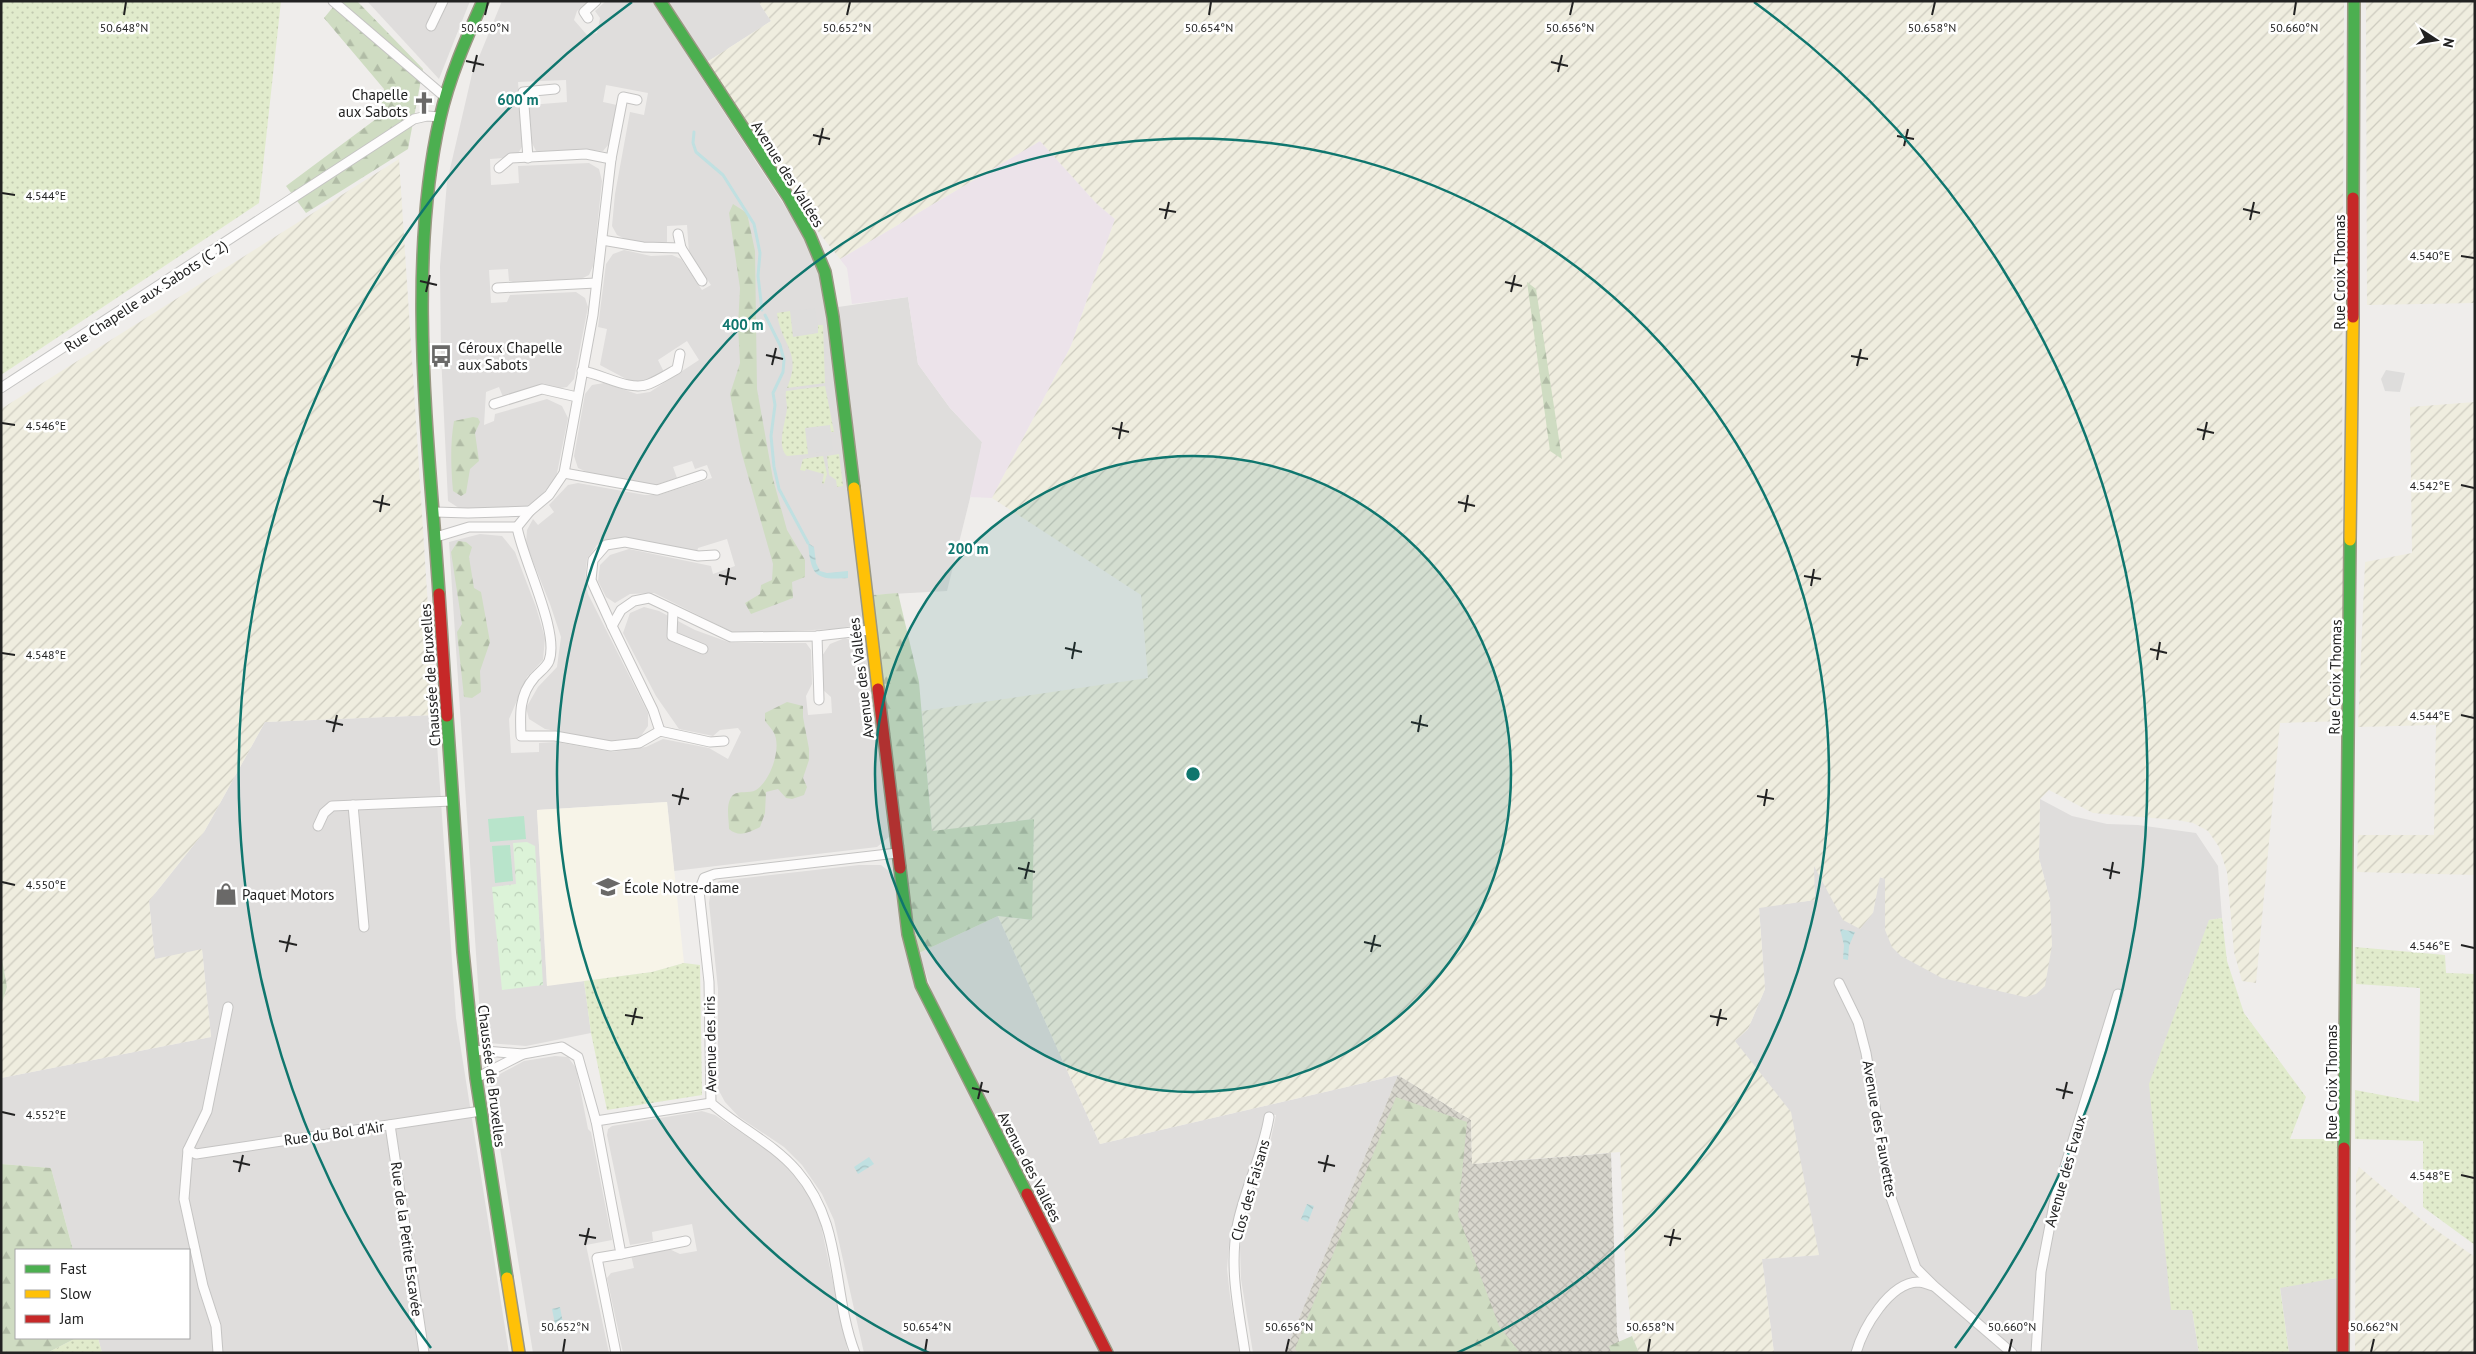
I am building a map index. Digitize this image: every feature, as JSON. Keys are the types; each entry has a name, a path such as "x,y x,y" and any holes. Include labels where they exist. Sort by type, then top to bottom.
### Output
{"street":[{"path":"333,1 445,97"},
{"path":"431,26 443,1"},
{"name":"Chaussée de Bruxelles","path":"483,1 462,49 440,117 427,192 422,296 452,801 472,1050 519,1353"},
{"path":"588,18 584,12 596,1"},
{"name":"Avenue des Vallées","path":"660,1 789,198 810,236 825,272 833,317 897,853 908,934 921,985 1107,1353"},
{"name":"Rue Croix Thomas","path":"2343,1353 2346,1145 2345,922 2354,362 2354,1"},
{"path":"528,158 523,92 555,89"},
{"path":"637,100 623,97 611,159 593,315 564,472 549,496 530,511 517,527 521,548 551,637 549,662 532,680 520,705 521,736 555,736 611,746 639,743 660,731 710,742 724,740"},
{"name":"Rue Chapelle aux Sabots (C 2)","path":"1,388 414,120 427,116 440,117"},
{"path":"499,168 511,158 586,154 611,159"},
{"path":"678,234 680,248 702,281"},
{"path":"602,240 644,247 680,248"},
{"path":"497,288 596,284"},
{"path":"582,370 597,373 629,386 648,385 677,369 680,354"},
{"path":"494,404 542,389 577,397"},
{"path":"564,472 657,490 702,475"},
{"path":"435,512 530,511"},
{"path":"436,537 469,527 517,527"},
{"path":"660,731 653,710 591,580 593,560 606,545 625,542 698,556 715,555"},
{"path":"612,626 621,610 634,601 649,598 731,637 817,636 870,630"},
{"path":"673,611 672,636 703,649"},
{"path":"817,636 819,700"},
{"path":"318,826 324,813 332,806 452,801"},
{"path":"353,805 364,927"},
{"name":"Avenue des Iris","path":"856,1353 828,1224 816,1197 797,1170 775,1150 730,1119 711,1102 709,982 699,891 704,878 715,874 897,853"},
{"name":"Avenue des Fauvettes","path":"1839,983 1858,1022 1866,1053 1890,1195 1916,1268 1934,1286 2012,1353"},
{"name":"Avenue des Evaux","path":"2036,1353 2042,1272 2053,1207 2118,994"},
{"path":"218,1353 216,1326 203,1286 184,1199 188,1150 207,1111 228,1007"},
{"path":"472,1050 524,1054 562,1047 578,1058 596,1121 621,1254"},
{"path":"476,1078 524,1054"},
{"path":"596,1121 711,1102"},
{"name":"Rue du Bol d'Air","path":"188,1150 196,1154 481,1112"},
{"name":"Clos des Faisans","path":"1245,1353 1234,1279 1234,1251 1238,1226 1262,1150 1269,1117"},
{"name":"Rue de la Petite Escavée","path":"390,1125 424,1353"},
{"path":"616,1353 597,1258 686,1241"},
{"path":"1856,1353 1860,1340 1883,1303 1897,1289 1918,1282 1934,1286"}],"shaded area":[{"path":"367,1 470,1 439,79"},
{"path":"502,1 589,1 577,11 574,20 587,35 597,33 600,18 595,11 606,1 652,1 801,231 820,276 827,312 865,623 837,629 734,633 654,593 630,594 615,603 606,597 598,581 600,565 610,555 629,549 711,566 713,574 735,566 727,539 698,548 697,552 626,537 609,539 597,545 587,559 585,580 588,594 648,713 648,726 638,740 615,742 545,729 529,719 526,708 538,687 557,667 561,637 526,544 527,530 533,519 538,525 554,512 549,505 568,485 578,483 645,495 659,495 712,478 707,465 695,469 692,461 673,467 677,478 655,485 589,473 578,468 574,456 585,394 592,385 604,383 637,394 650,392 699,360 687,341 658,360 664,372 646,382 628,380 600,365 607,329 598,327 606,264 613,254 624,250 651,256 672,255 681,259 702,290 711,285 689,253 687,225 667,226 667,242 652,244 625,239 617,235 612,226 615,194 630,112 644,115 648,93 606,85 603,102 617,105 609,144 603,151 588,150 545,153 536,151 532,143 529,105 567,102 566,80 518,82 523,145 516,157 490,159 491,185 519,183 518,166 589,163 599,169 602,181 593,266 589,275 581,279 513,282 509,281 508,269 489,270 491,303 507,302 510,295 576,292 585,298 588,307 574,379 567,387 503,397 499,387 486,392 484,425 494,421 495,414 547,399 562,406 568,418 556,478 538,499 525,507 462,510 448,501 441,355 440,266 447,182 472,74"},
{"path":"668,1 758,1 771,21 707,62"},
{"path":"758,1 2344,1 2342,467 2345,721 2280,723 2256,983 2242,981 2234,952 2227,872 2219,847 2208,831 2193,823 2177,820 2093,813 2049,790 2040,799 2039,858 2050,900 2052,945 2045,986 2036,994 2025,997 1942,978 1901,956 1892,947 1885,930 1885,879 1880,877 1873,913 1860,929 1843,920 1814,866 1815,900 1759,908 1765,989 1748,1029 1735,1041 1791,1112 1819,1255 1762,1259 1774,1353 1639,1353 1632,1336 1626,1278 1620,1152 1472,1164 1471,1120 1398,1075 1100,1144 998,916 1031,920 1034,819 932,832 922,711 1148,678 1141,595 992,498 1071,346 1115,219 1097,204 1040,141 840,259 816,229 707,62 771,21"},
{"path":"2366,1 2475,1 2475,303 2367,305"},
{"path":"1040,141 1097,204 1115,219 1071,346 992,498 970,497 982,442 950,408 918,364 908,297 852,304 847,268 840,259"},
{"path":"399,159 435,715 265,722 204,832 149,901 155,959 202,949 211,1037 1,1078 1,1007 7,987 1,954 1,409"},
{"path":"908,297 918,364 950,408 982,442 978,466 947,591 873,595 838,307"},
{"path":"815,308 819,333 793,337 790,311"},
{"path":"2386,370 2405,373 2400,392 2385,391 2381,379"},
{"path":"2475,402 2475,875 2357,872 2358,835 2434,835 2436,725 2358,727 2365,562 2412,553 2410,407"},
{"path":"830,425 833,451 808,454 804,428"},
{"path":"480,534 502,536 515,552 536,607 545,638 543,660 527,677 509,719 511,753 539,752 539,743 556,742 612,752 646,747 663,739 709,748 728,759 741,732 738,728 720,730 713,736 679,729 656,696 623,633 630,613 644,607 659,611 695,630 731,643 806,643 811,650 812,684 806,696 808,715 832,713 831,697 823,690 822,656 830,644 845,638 867,646 890,836 877,847 674,871 667,802 537,810 547,985 584,981 591,1033 526,1046 488,1043 480,1015 449,542"},
{"path":"435,715 456,1018 509,1353 102,1353 98,1339 190,1339 190,1249 73,1249 51,1168 1,1164 1,1078 211,1037 202,950 155,960 149,901 204,832 265,722"},
{"path":"2040,799 2072,816 2107,824 2138,825 2196,833 2218,866 2222,918 2209,920 2171,1310 2192,1310 2199,1353 1774,1353 1762,1259 1819,1255 1735,1041 1748,1029 1765,989 1759,907 1815,900 1813,865 1873,913 1879,877 1885,879 1885,930 2050,900 2039,858"},
{"name":"École Notre-dame","path":"667,802 684,963 652,972 547,986 537,810"},
{"path":"859,865 881,865 895,876 908,956 1102,1353 864,1353 834,1220 822,1194 802,1165 784,1147 739,1117 725,1102 718,1089 718,989 709,903 711,889 719,881"},
{"path":"998,916 1100,1144 1398,1075 1285,1353 1253,1353 1241,1279 1240,1247 1243,1230 1248,1207 1269,1148 1276,1115 1266,1114 1238,1204 1229,1245 1227,1269 1240,1353 1115,1353 932,992 919,953"},
{"path":"555,1056 568,1057 576,1068 588,1129 591,1132 612,1240 586,1245 609,1353 533,1353 489,1080 524,1061"},
{"path":"1398,1075 1471,1120 1472,1164 1611,1153 1617,1333 1622,1353 1285,1353"},
{"path":"702,1111 715,1115 773,1154 793,1174 811,1199 820,1221 848,1353 623,1353 607,1278 611,1273 634,1268 631,1255 667,1248 680,1254 697,1251 692,1224 652,1232 653,1241 630,1245 607,1135 608,1129 612,1126"},
{"path":"2359,1167 2423,1221 2475,1257 2475,1353 2355,1353 2356,1175"},
{"path":"2336,1278 2338,1353 2289,1353 2280,1287"}],"green space":[{"path":"1,1 281,1 259,203 1,375"},
{"path":"338,1 357,1 423,69 408,149 306,213 286,186 380,116 384,89 324,18"},
{"path":"733,204 747,213 755,251 757,389 773,479 787,530 805,560 805,577 792,582 793,598 751,614 745,603 760,594 761,585 772,580 773,564 741,451 730,394 740,363 738,326 740,288 729,213"},
{"path":"1527,282 1536,289 1562,459 1550,451"},
{"path":"790,311 793,337 818,333 818,325 823,325 825,383 787,388 793,366 792,357 782,334 777,313"},
{"path":"825,386 834,432 831,432 830,425 805,428 808,454 787,456 782,446 782,433 787,408 786,391"},
{"path":"473,417 478,418 480,422 475,433 479,461 470,469 466,493 461,496 453,491 451,456 454,421"},
{"path":"839,454 843,486 837,487 836,480 829,475 827,456"},
{"path":"823,456 827,474 824,484 822,483 824,474 806,469 805,471 800,470 803,459"},
{"path":"458,541 466,542 472,547 469,557 474,588 481,592 490,642 480,671 481,692 472,698 464,697 457,632 462,624 451,552"},
{"path":"898,593 919,682 932,831 1034,819 1032,920 998,916 919,953 910,903 873,595"},
{"path":"787,702 803,706 803,717 809,749 809,760 803,778 807,787 804,795 792,799 786,798 778,789 766,792 765,813 760,827 741,834 733,832 729,829 728,816 731,798 735,794 750,792 761,786 770,772 776,756 776,740 773,731 765,721 765,713"},
{"path":"524,816 526,839 490,842 488,819"},
{"path":"527,842 535,846 543,985 502,990 492,887 516,884 513,843"},
{"path":"510,845 513,881 495,883 492,846"},
{"path":"2222,918 2227,961 2244,1013 2306,1097 2290,1139 2337,1139 2336,1278 2280,1288 2289,1353 2199,1353 2192,1310 2171,1310 2149,1084 2209,920"},
{"path":"2355,947 2445,955 2446,973 2475,974 2475,1245 2423,1207 2423,1141 2355,1139 2355,1090 2419,1102 2420,988 2356,984"},
{"path":"1,954 7,987 1,1007"},
{"path":"684,963 700,965 702,1095 607,1110 591,1033 584,981 652,972"},
{"path":"1396,1097 1467,1122 1458,1215 1499,1326 1520,1353 1298,1353 1295,1349"},
{"path":"1,1164 51,1168 73,1249 15,1249 15,1339 74,1339 47,1353 1,1353"},
{"path":"1632,1336 1639,1353 1611,1353 1609,1346"},
{"path":"74,1339 98,1339 102,1353 47,1353"}],"water":[{"path":"808,543 814,547 816,563 820,571 827,573 848,571 848,578 829,578 817,574 811,563"},
{"path":"1840,929 1855,932 1849,946 1848,960 1843,959 1844,945"},
{"path":"869,1157 874,1164 858,1174 854,1167"},
{"path":"1307,1204 1314,1206 1308,1222 1301,1219"},
{"path":"560,1307 563,1323 555,1324 552,1309"}],"waterway":[{"path":"694,132 693,143 696,152 723,175 754,224 760,253 758,276 762,310"},
{"path":"765,315 780,345 784,360 783,372 773,393 775,405 771,436 774,467 779,489 808,543"}],"traffic: fast":[{"path":"439,594 423,355 424,235 430,176 440,118 458,59 483,1"},
{"path":"660,1 789,198 810,236 825,272 833,317 854,488"},
{"path":"2353,198 2354,1"},
{"path":"2344,1148 2350,540"},
{"path":"447,716 463,952 476,1078 507,1278"},
{"path":"900,868 908,934 921,985 1027,1194"}],"traffic: slow":[{"path":"2350,540 2353,317"},
{"path":"854,488 878,689"},
{"path":"507,1278 519,1353"}],"traffic: jam":[{"path":"2353,198 2353,317"},
{"path":"439,594 447,716"},
{"path":"878,689 900,868"},
{"path":"2343,1353 2344,1148"},
{"path":"1027,1194 1107,1353"}],"place":[{"name":"Chapelle aux Sabots","path":"424,103"},
{"name":"Céroux Chapelle aux Sabots","path":"441,356"},
{"name":"École Notre-dame","path":"608,887"},
{"name":"Paquet Motors","path":"226,894"}]}
